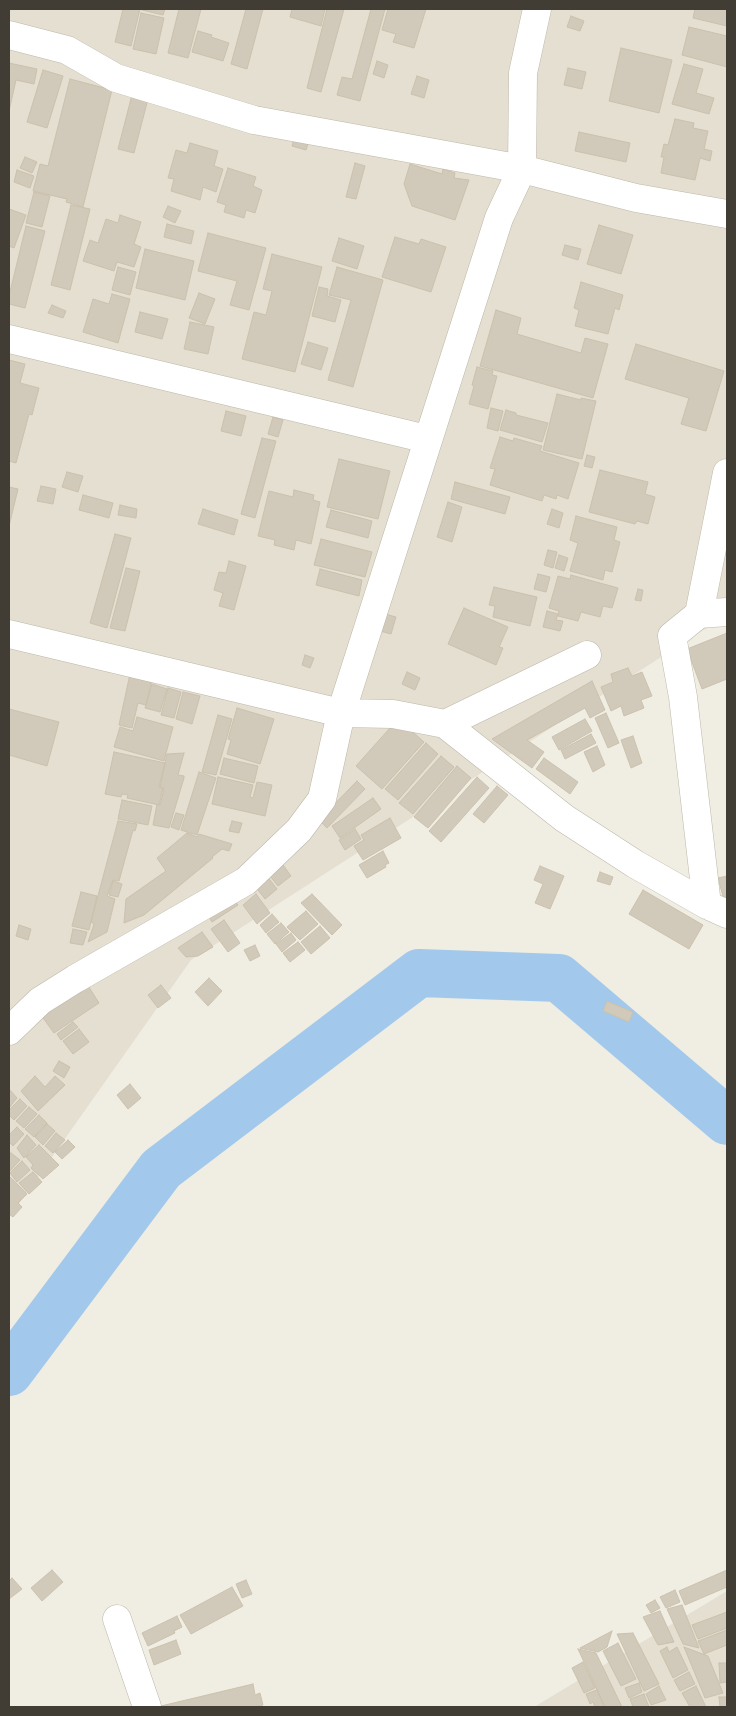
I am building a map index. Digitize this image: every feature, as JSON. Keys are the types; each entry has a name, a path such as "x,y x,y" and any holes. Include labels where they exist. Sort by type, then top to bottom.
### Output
{"street":[{"path":"9,1031 40,1001 75,978 246,881 299,830 322,799 341,713 427,439 499,218 522,169 523,73 537,9"},
{"path":"9,35 67,50 116,78 254,120 522,169 636,198 727,214"},
{"path":"9,339 427,439"},
{"path":"699,614 727,474"},
{"path":"717,909 684,697 672,636 699,614 727,612"},
{"path":"9,634 341,713 393,714 445,724 564,818 635,864 717,909"},
{"path":"445,724 587,655"},
{"path":"117,1619 147,1707"}],"shaded area":[{"path":"9,9 727,9 727,621 703,630 191,960 9,1218"},
{"path":"727,1591 727,1707 534,1707"}],"building":[{"path":"123,9 140,9 131,46 115,42"},
{"path":"142,9 165,9 163,15"},
{"path":"179,9 201,9 188,58 168,53"},
{"path":"246,9 263,9 247,69 231,64"},
{"path":"292,9 325,9 321,26 290,17"},
{"path":"327,9 344,9 321,92 307,88"},
{"path":"371,9 385,9 360,101 337,95 342,77 352,79"},
{"path":"388,9 426,9 414,48 393,42 396,34 382,30"},
{"path":"695,9 727,9 727,26 693,18"},
{"path":"141,13 164,18 156,54 133,49"},
{"path":"571,16 584,21 580,31 567,27"},
{"path":"689,27 727,36 727,67 682,55"},
{"path":"198,31 229,43 223,61 192,52"},
{"path":"621,48 672,60 659,113 609,101"},
{"path":"377,61 388,65 384,78 373,74"},
{"path":"9,63 37,69 34,84 16,80 9,111"},
{"path":"684,64 703,69 696,93 714,98 709,114 672,104"},
{"path":"568,68 586,72 582,89 564,85"},
{"path":"43,70 63,76 47,128 27,122"},
{"path":"417,76 429,80 424,98 411,94"},
{"path":"70,79 112,90 83,207 66,202 67,199 33,191 40,164 48,166"},
{"path":"133,91 149,95 134,153 118,149"},
{"path":"675,119 694,123 693,128 708,131 704,149 712,151 710,161 700,158 695,180 661,173 664,157 661,157 664,144 668,145"},
{"path":"579,132 630,143 626,162 575,151"},
{"path":"295,136 309,140 306,150 292,146"},
{"path":"190,143 218,151 214,166 223,169 216,192 203,187 200,200 171,191 174,179 168,178 176,150 187,153"},
{"path":"25,157 37,162 32,173 20,168"},
{"path":"355,163 365,166 356,199 346,197"},
{"path":"410,164 442,174 443,169 455,173 454,178 469,180 455,220 412,206 404,184"},
{"path":"228,168 256,177 253,186 262,190 255,213 246,210 244,218 224,212 226,205 217,202"},
{"path":"17,170 34,176 30,188 14,182"},
{"path":"34,192 50,196 42,227 26,223"},
{"path":"71,205 90,209 70,290 51,285"},
{"path":"168,206 181,211 175,223 163,217"},
{"path":"9,209 26,215 14,248 9,246"},
{"path":"120,215 141,222 134,244 141,247 134,267 117,262 114,271 83,261 90,240 98,243 106,219 118,223"},
{"path":"167,224 194,231 191,244 164,237"},
{"path":"599,225 633,235 621,274 587,264"},
{"path":"26,226 45,231 25,308 9,304 9,296"},
{"path":"208,233 266,248 249,310 230,305 237,281 198,271"},
{"path":"395,237 419,244 421,239 446,247 431,292 382,277"},
{"path":"339,238 364,246 357,269 332,261"},
{"path":"565,245 581,249 578,260 562,255"},
{"path":"145,249 194,261 185,300 136,288"},
{"path":"272,254 322,267 295,372 242,359 254,312 266,315 272,291 263,289"},
{"path":"118,267 136,272 130,295 112,290"},
{"path":"337,267 383,280 353,387 328,380 351,300 329,295"},
{"path":"581,282 623,295 619,310 615,308 608,334 575,326 579,310 574,308"},
{"path":"319,287 328,289 327,296 341,300 335,322 312,316"},
{"path":"199,293 215,299 205,324 189,318"},
{"path":"112,294 130,299 118,343 83,332 93,299 109,304"},
{"path":"52,305 66,311 63,318 48,313"},
{"path":"496,310 521,318 517,334 581,353 585,338 608,344 593,398 480,366"},
{"path":"140,312 168,319 162,339 135,332"},
{"path":"190,322 214,327 208,354 184,349"},
{"path":"308,342 328,348 321,370 301,364"},
{"path":"636,344 724,371 706,431 681,424 689,398 625,379"},
{"path":"9,360 25,364 20,383 39,388 32,415 29,414 16,463 9,461"},
{"path":"477,367 493,371 492,375 497,376 488,409 469,404"},
{"path":"557,394 581,400 581,398 596,401 582,459 543,450"},
{"path":"491,408 503,411 498,431 487,428"},
{"path":"506,410 516,413 516,415 548,423 542,442 500,430"},
{"path":"226,411 246,416 241,436 221,431"},
{"path":"273,417 283,420 278,437 268,434"},
{"path":"500,437 513,441 514,438 542,446 540,451 579,463 568,499 557,495 556,499 544,495 542,501 490,485 495,469 490,468"},
{"path":"262,438 276,441 255,518 241,514"},
{"path":"587,455 595,457 592,468 584,466"},
{"path":"339,459 390,471 378,519 327,507"},
{"path":"600,470 648,482 645,494 655,497 648,524 637,521 635,524 589,512"},
{"path":"67,472 83,476 78,492 62,487"},
{"path":"455,482 510,497 505,514 451,499"},
{"path":"41,486 56,489 53,504 37,501"},
{"path":"9,487 18,489 9,526"},
{"path":"294,490 314,495 313,500 320,502 311,544 296,540 294,550 274,545 275,540 258,536 269,491 293,497"},
{"path":"83,495 113,503 109,518 79,510"},
{"path":"448,502 462,507 452,542 437,537"},
{"path":"120,505 137,509 136,518 118,515"},
{"path":"203,509 238,520 234,535 198,524"},
{"path":"552,509 563,513 559,528 547,524"},
{"path":"331,510 372,521 368,538 326,527"},
{"path":"576,516 617,527 614,540 620,542 612,572 605,570 603,580 570,571 578,543 570,540"},
{"path":"115,534 131,538 107,628 90,623"},
{"path":"321,539 372,552 365,577 314,565"},
{"path":"548,550 557,552 553,568 544,565"},
{"path":"559,555 568,558 564,571 555,568"},
{"path":"229,561 246,566 234,610 219,606 223,593 214,590 219,572 226,573"},
{"path":"126,568 140,571 125,631 110,628"},
{"path":"320,569 362,580 359,596 316,585"},
{"path":"538,574 550,577 546,592 534,589"},
{"path":"571,575 618,588 612,608 603,606 600,617 581,612 578,621 558,616 559,611 549,608 558,576 570,579"},
{"path":"494,587 537,597 530,626 493,617 495,606 489,605"},
{"path":"638,589 643,590 641,601 635,600"},
{"path":"464,608 508,627 499,647 503,648 496,665 448,644"},
{"path":"547,611 558,614 556,620 563,621 560,631 543,627"},
{"path":"385,614 396,617 391,634 380,631"},
{"path":"727,633 727,679 702,689 687,649"},
{"path":"305,655 314,658 310,668 302,665"},
{"path":"628,668 632,676 642,672 652,696 641,700 644,708 624,716 621,706 611,711 601,687 613,682 611,674"},
{"path":"407,672 420,678 415,690 402,684"},
{"path":"130,674 152,679 146,705 138,703 132,728 119,725"},
{"path":"592,681 605,710 590,718 585,708 527,740 544,752 532,768 492,739"},
{"path":"152,684 167,689 160,712 145,708"},
{"path":"168,688 181,692 174,718 161,715"},
{"path":"183,692 200,696 192,724 176,719"},
{"path":"237,708 274,719 260,764 227,754 231,740 228,739"},
{"path":"9,709 59,722 47,766 9,755"},
{"path":"606,713 619,743 608,748 595,718"},
{"path":"218,715 232,719 216,775 202,772"},
{"path":"137,717 173,727 164,761 114,747 120,727 133,731"},
{"path":"398,719 424,742 382,789 356,766"},
{"path":"585,719 592,731 559,750 552,737"},
{"path":"591,734 596,743 565,759 561,750"},
{"path":"633,736 642,763 631,768 621,740"},
{"path":"426,743 438,754 398,800 385,789"},
{"path":"597,746 605,765 593,772 584,752"},
{"path":"114,752 165,763 159,787 163,788 159,805 127,798 128,795 122,794 121,797 105,794"},
{"path":"184,753 178,775 184,776 184,778 169,828 153,825 157,804 160,805 164,789 160,787 167,754"},
{"path":"441,756 454,767 413,814 399,803"},
{"path":"224,758 258,766 254,783 220,774"},
{"path":"544,758 578,782 570,794 536,769"},
{"path":"457,766 471,778 428,828 414,817"},
{"path":"199,772 216,778 197,835 181,830"},
{"path":"218,777 253,785 250,797 253,798 257,782 272,785 265,816 212,804"},
{"path":"477,777 489,788 441,842 429,831"},
{"path":"357,781 365,789 327,828 319,820"},
{"path":"497,786 508,795 484,823 473,814"},
{"path":"373,798 381,809 340,838 332,826"},
{"path":"122,800 152,806 148,825 118,819"},
{"path":"176,813 184,815 179,830 171,827"},
{"path":"390,818 401,838 363,860 354,846 364,840 361,835"},
{"path":"118,821 137,824 135,831 133,830 119,881 113,880 107,896 115,899 107,932 88,942 94,924 91,922"},
{"path":"232,821 242,823 239,833 229,831"},
{"path":"355,829 361,839 345,850 339,840"},
{"path":"187,833 197,837 199,834 232,844 229,851 222,849 144,915 124,923 126,899 166,871 157,858"},
{"path":"383,851 389,863 385,865 386,867 367,878 359,865"},
{"path":"283,865 291,876 278,886 270,876"},
{"path":"540,866 564,876 550,909 535,903 543,884 534,880"},
{"path":"263,871 277,889 265,899 251,881"},
{"path":"600,872 613,877 610,885 597,881"},
{"path":"727,876 727,903 725,904 718,878"},
{"path":"113,881 122,884 118,897 109,895"},
{"path":"643,890 703,925 689,949 629,914"},
{"path":"81,892 97,896 89,930 72,926"},
{"path":"256,894 270,913 257,924 243,905"},
{"path":"312,894 342,925 332,935 301,903"},
{"path":"231,896 238,905 212,922 205,911"},
{"path":"306,911 318,924 300,940 287,927"},
{"path":"272,914 279,922 266,933 260,925"},
{"path":"224,920 240,943 228,952 211,929"},
{"path":"281,923 289,932 275,944 267,934"},
{"path":"19,925 31,929 28,940 16,936"},
{"path":"320,926 330,938 311,954 301,942"},
{"path":"73,929 87,932 83,945 70,943"},
{"path":"202,932 213,947 198,956 186,957 178,948"},
{"path":"291,933 296,940 282,952 276,944"},
{"path":"298,942 305,950 290,962 283,953"},
{"path":"255,945 260,956 250,961 244,950"},
{"path":"209,978 222,991 208,1006 195,992"},
{"path":"87,984 99,1003 54,1033 41,1015"},
{"path":"161,985 171,998 158,1008 148,995"},
{"path":"607,1001 633,1012 629,1022 603,1011"},
{"path":"73,1022 78,1027 61,1040 57,1034"},
{"path":"79,1029 89,1042 73,1054 63,1041"},
{"path":"59,1061 70,1067 64,1078 53,1071"},
{"path":"35,1076 45,1087 55,1076 65,1085 38,1111 21,1091"},
{"path":"130,1084 141,1098 128,1109 117,1095"},
{"path":"9,1089 17,1098 9,1108"},
{"path":"20,1099 27,1106 14,1120 9,1115 9,1110"},
{"path":"29,1107 37,1114 24,1128 16,1121"},
{"path":"39,1115 47,1123 34,1137 25,1129"},
{"path":"47,1124 55,1131 43,1145 35,1137"},
{"path":"17,1127 24,1134 13,1146 9,1142 9,1135"},
{"path":"56,1133 65,1140 53,1153 45,1146"},
{"path":"27,1135 36,1145 24,1158 17,1148"},
{"path":"68,1140 75,1147 62,1159 55,1152"},
{"path":"39,1145 59,1165 43,1179 31,1168 33,1165 26,1157"},
{"path":"11,1153 20,1160 9,1172 9,1155"},
{"path":"22,1161 30,1170 17,1182 10,1173"},
{"path":"33,1172 42,1182 29,1194 19,1183"},
{"path":"9,1176 27,1194 18,1203 22,1207 13,1217 9,1214"},
{"path":"52,1570 63,1582 42,1601 31,1588"},
{"path":"727,1570 727,1587 685,1605 679,1591"},
{"path":"12,1578 22,1589 9,1599 9,1581"},
{"path":"246,1580 252,1594 242,1598 236,1584"},
{"path":"232,1587 243,1606 191,1634 180,1615"},
{"path":"675,1590 680,1602 666,1608 660,1597"},
{"path":"655,1600 660,1608 651,1613 646,1605"},
{"path":"682,1605 699,1648 683,1644 667,1609"},
{"path":"660,1611 674,1642 658,1645 643,1617"},
{"path":"727,1612 727,1628 698,1639 692,1625"},
{"path":"177,1616 182,1627 174,1631 175,1633 148,1646 142,1633"},
{"path":"727,1630 727,1645 704,1654 698,1641"},
{"path":"612,1631 607,1647 598,1652 580,1648"},
{"path":"633,1633 659,1684 644,1691 617,1634"},
{"path":"176,1640 181,1654 154,1665 149,1650"},
{"path":"618,1643 636,1679 621,1686 603,1651"},
{"path":"667,1647 669,1652 677,1647 688,1670 673,1678 660,1651"},
{"path":"684,1647 708,1656 723,1693 705,1698"},
{"path":"578,1649 596,1653 622,1707 605,1707"},
{"path":"583,1662 595,1688 584,1693 572,1668"},
{"path":"719,1663 727,1663 727,1682 720,1683"},
{"path":"689,1672 695,1684 680,1691 674,1680"},
{"path":"639,1683 642,1692 629,1698 625,1688"},
{"path":"253,1684 255,1695 260,1693 263,1705 254,1707 161,1706"},
{"path":"659,1686 666,1700 651,1705 646,1694"},
{"path":"696,1686 706,1707 690,1707 682,1693"},
{"path":"597,1690 604,1707 595,1707 593,1702 590,1704 586,1694"},
{"path":"644,1694 649,1707 633,1707 630,1699"},
{"path":"719,1697 727,1697 727,1707 720,1707"}],"waterway":[{"path":"9,1372 161,1169 419,973 559,978 727,1121"}]}
